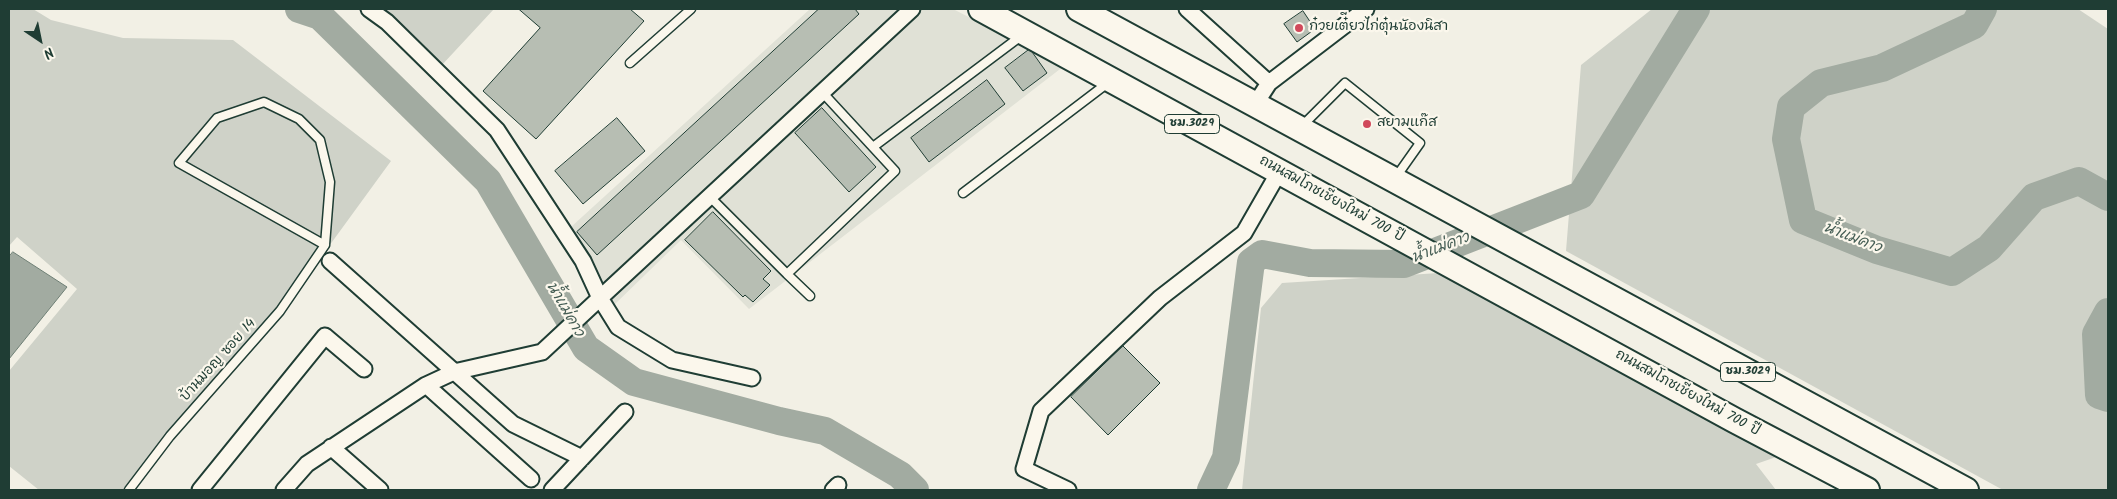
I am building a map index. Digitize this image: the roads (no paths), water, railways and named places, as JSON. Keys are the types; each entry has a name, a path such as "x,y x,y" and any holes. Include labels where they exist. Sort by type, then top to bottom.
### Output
{"main road":[{"name":"ถนนสมโภชเชียงใหม่ 700 ปี","path":"981,9 1867,490"},
{"name":"ชม.3029","path":"1079,9 1256,103 1966,490"}],"street":[{"path":"369,9 387,22 497,130 583,260 595,303 618,327 672,360 752,378"},
{"path":"284,490 307,464 426,385 454,372 542,352 912,9"},
{"path":"1187,9 1269,83"},
{"path":"1256,103 1269,83 1366,9"},
{"path":"1068,490 1024,469 1041,411 1160,298 1244,233 1279,172"},
{"path":"330,261 513,424 582,458"},
{"path":"200,490 325,336 364,369"},
{"path":"426,385 531,479"},
{"path":"552,490 625,412"},
{"path":"331,447 380,490"}],"lane":[{"path":"630,63 691,9"},
{"path":"873,147 1024,33"},
{"path":"963,193 1112,79"},
{"path":"1300,127 1345,83 1420,143 1394,179"},
{"path":"787,274 894,171 822,92"},
{"path":"264,102 299,119 320,140 330,182 325,245 179,163 217,118 264,102"},
{"path":"710,197 810,296"},
{"name":"บ้านมอญ ซอย 14","path":"129,490 170,436 280,311 325,245"}],"waterway":[{"name":"น้ำแม่คาว","path":"299,9 320,16 488,181 586,348 634,382 779,421 825,431 900,475 915,490"},
{"name":"น้ำแม่คาว","path":"1211,490 1226,458 1251,262 1262,254 1310,263 1404,264 1581,195 1696,9"},
{"name":"น้ำแม่คาว","path":"1983,9 1974,25 1882,68 1821,83 1791,107 1786,139 1803,220 1877,250 1952,272 1989,248 2034,197 2079,181 2108,197"},
{"name":"น้ำแม่คาว","path":"2108,312 2096,334 2099,395 2108,398"}],"place":[{"name":"ก๋วยเต๋ียวไก่ตุ๋นนัองนิสา","path":"1299,28"},
{"name":"สยามแก๊ส","path":"1367,124"}]}
